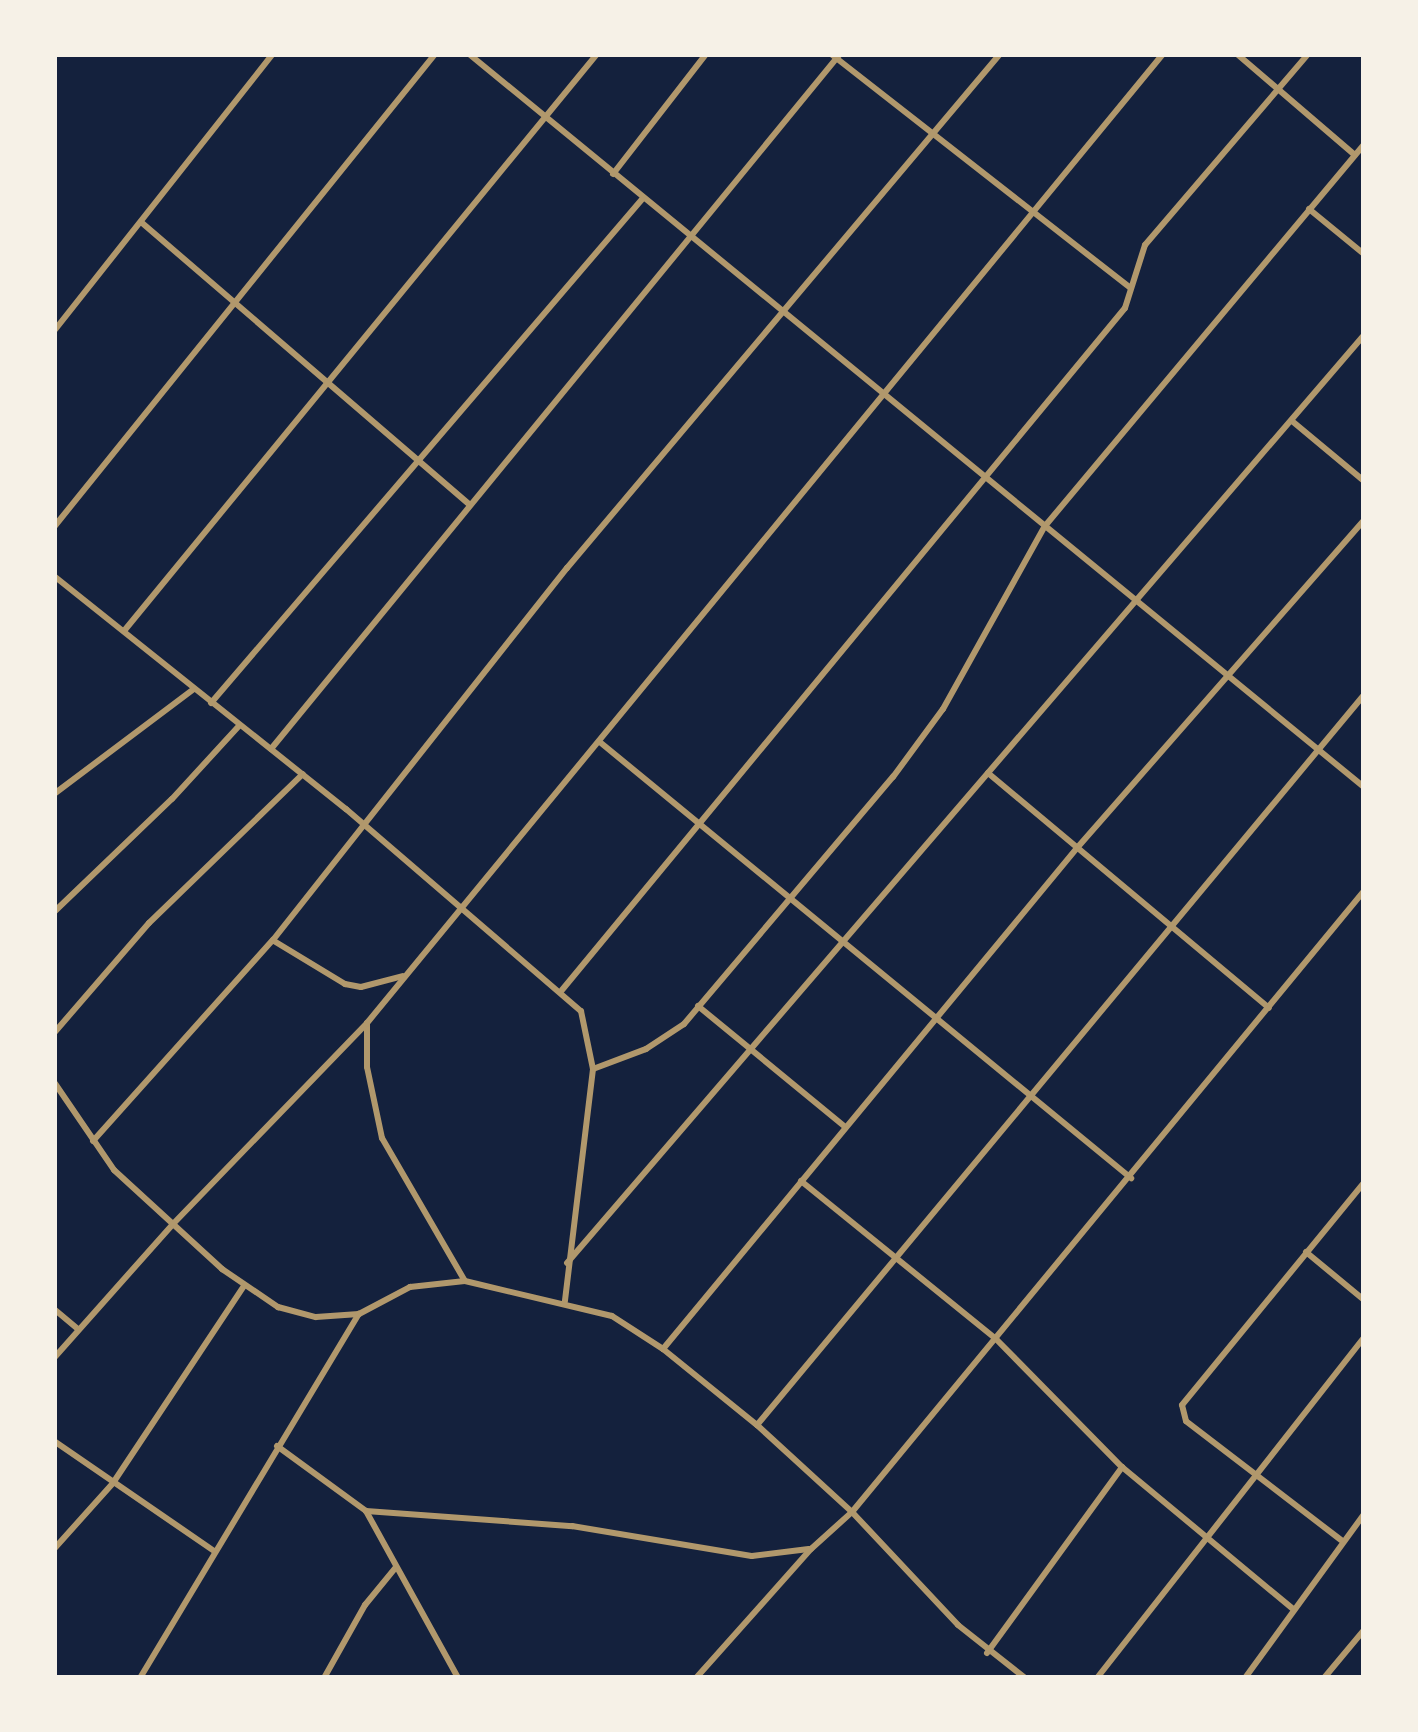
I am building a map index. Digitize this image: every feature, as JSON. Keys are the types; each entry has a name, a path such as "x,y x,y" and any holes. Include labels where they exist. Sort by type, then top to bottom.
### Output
{"street":[{"path":"54,331 273,54"},
{"path":"54,527 435,54"},
{"path":"469,54 1364,787"},
{"path":"124,631 325,380 597,54"},
{"path":"613,174 706,54"},
{"path":"93,1141 273,940 567,568 1000,54"},
{"path":"54,1358 173,1224 367,1023 1162,54"},
{"path":"1237,54 1354,155"},
{"path":"562,990 1125,308 1144,245 1308,54"},
{"path":"271,749 836,55 1131,288"},
{"path":"593,1069 646,1049 698,1006 790,898 944,709 1045,526 1364,144"},
{"path":"211,703 643,198"},
{"path":"1309,209 1364,254"},
{"path":"141,222 469,504"},
{"path":"567,1263 1364,335"},
{"path":"1292,421 1364,481"},
{"path":"663,1349 1076,848 1364,520"},
{"path":"54,576 363,823 581,1011 593,1069 566,1301"},
{"path":"54,794 194,688"},
{"path":"757,1425 1364,695"},
{"path":"54,912 156,816 239,726"},
{"path":"601,742 1131,1178"},
{"path":"988,773 1269,1008"},
{"path":"54,1033 149,923 303,774"},
{"path":"696,1678 811,1549 852,1512 1364,891"},
{"path":"273,940 345,984 361,987 406,975"},
{"path":"698,1006 845,1127"},
{"path":"367,1023 367,1067 382,1138 465,1281"},
{"path":"54,1082 114,1170 244,1286 278,1307 316,1317 359,1314 410,1287 465,1281 566,1301 611,1316 663,1349 757,1425 852,1512 987,1653 1024,1678"},
{"path":"801,1181 996,1339 1122,1467 1292,1608"},
{"path":"1341,1540 1186,1420 1182,1405 1364,1183"},
{"path":"1306,1252 1363,1295"},
{"path":"54,1550 113,1483 244,1286"},
{"path":"54,1309 77,1328"},
{"path":"140,1678 359,1314"},
{"path":"1097,1678 1364,1336"},
{"path":"54,1441 214,1550"},
{"path":"277,1446 366,1511 458,1678"},
{"path":"987,1653 1122,1467"},
{"path":"366,1511 572,1526 752,1556 811,1549"},
{"path":"1245,1678 1364,1514"},
{"path":"324,1678 365,1605 396,1567"},
{"path":"1324,1678 1364,1630"}]}
